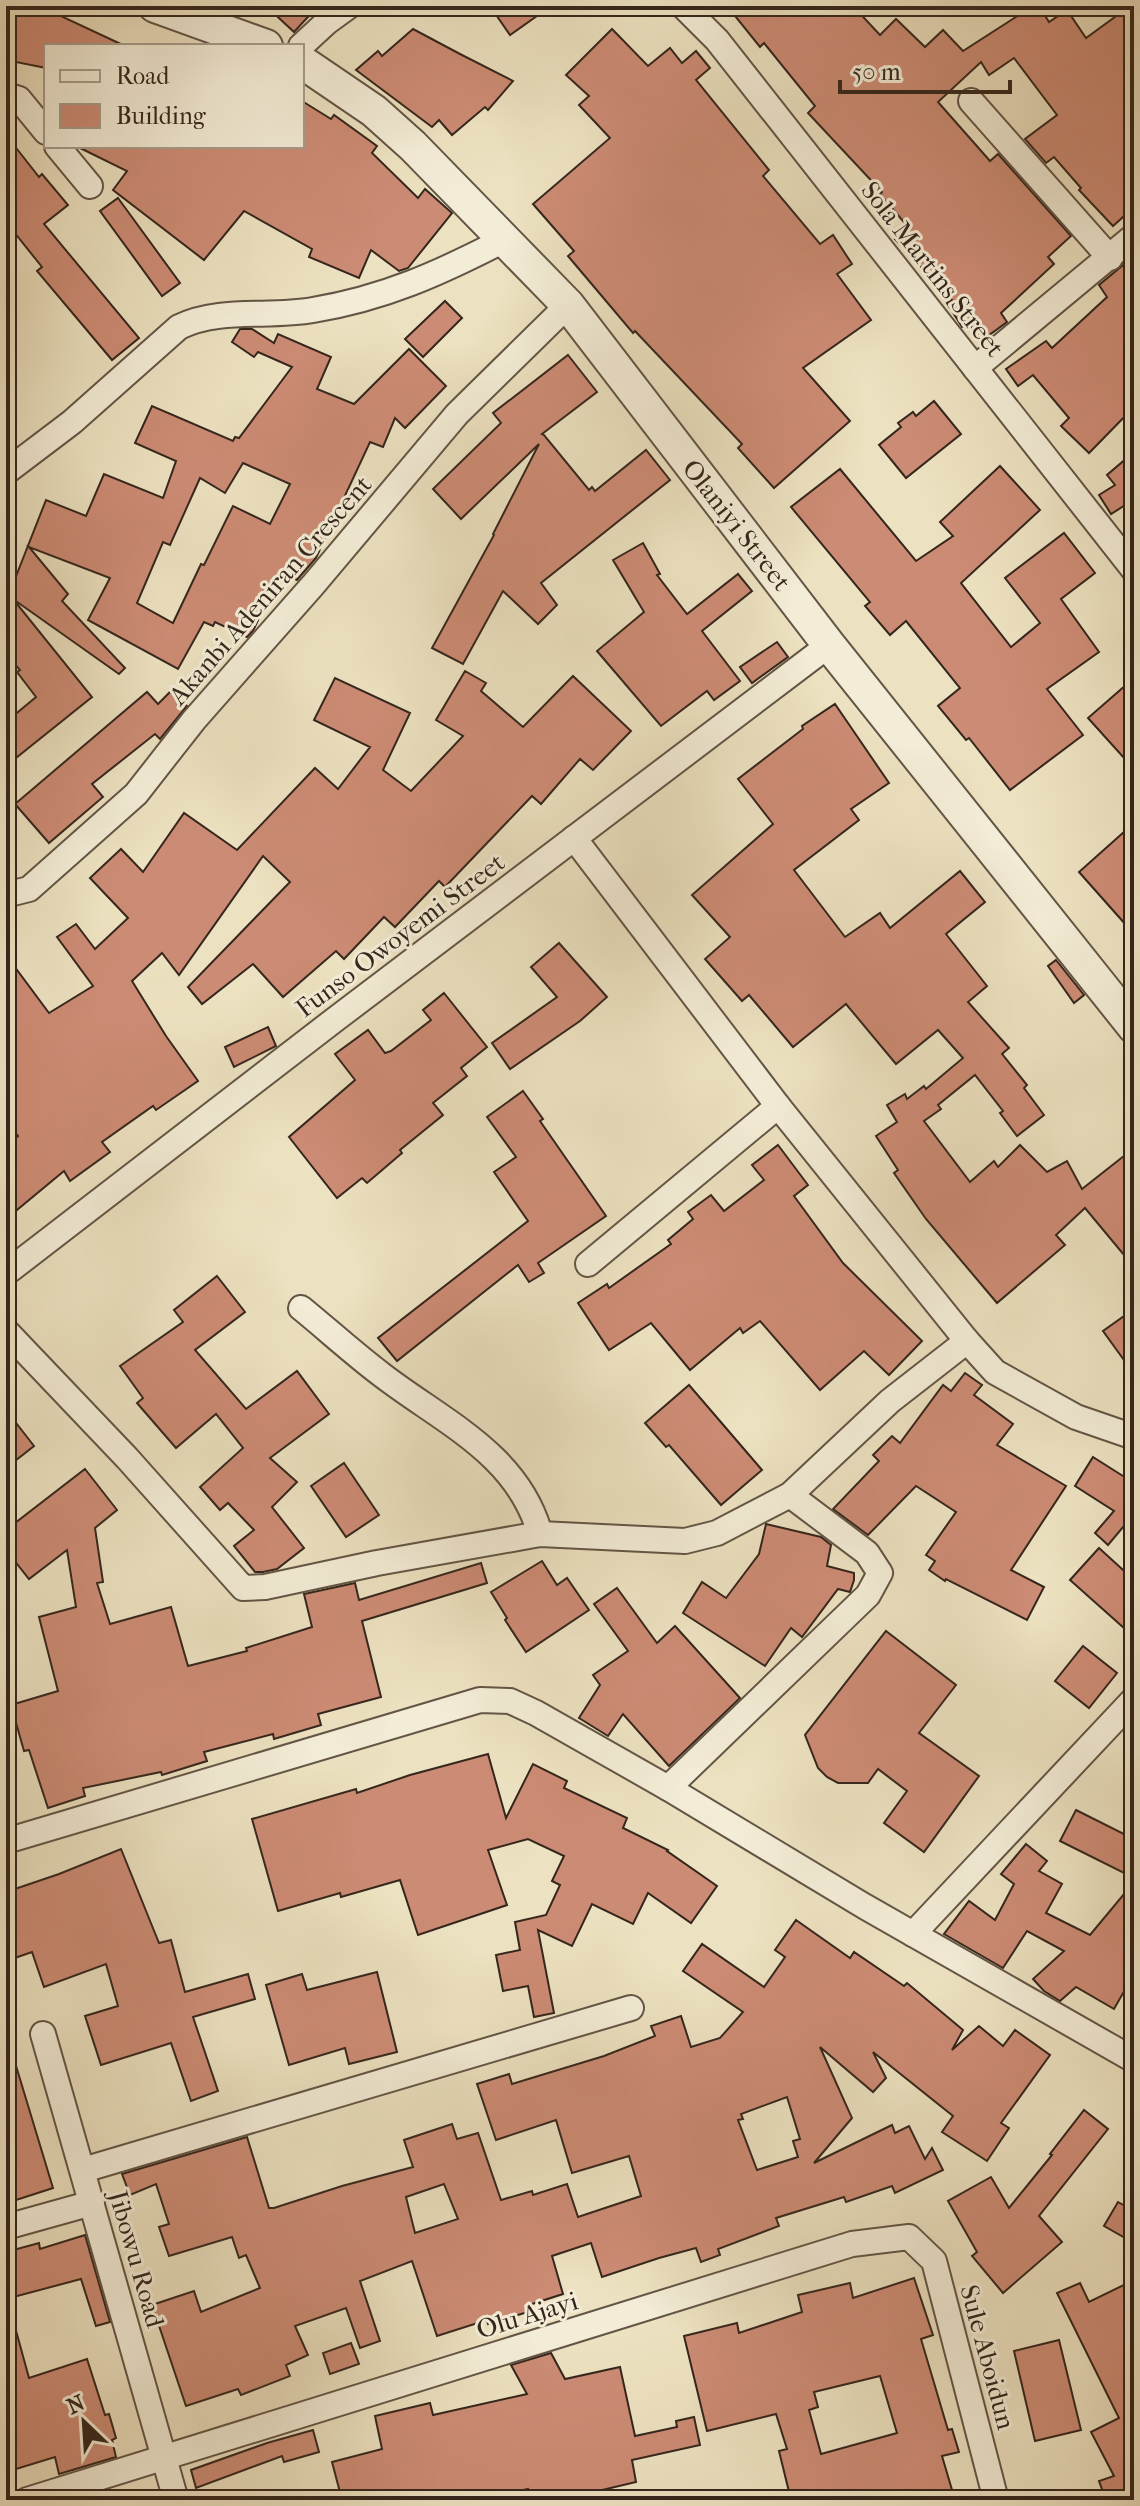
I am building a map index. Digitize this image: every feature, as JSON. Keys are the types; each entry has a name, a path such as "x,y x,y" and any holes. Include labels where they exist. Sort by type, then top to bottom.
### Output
{"street":[{"path":"155,6 260,44"},
{"path":"303,44 349,6"},
{"name":"Sola Martins Street","path":"683,6 717,40 1134,570"},
{"name":"Olaniyi Street","path":"304,63 374,111 413,146 568,305 829,645 1134,1027"},
{"path":"6,95 19,99 44,130"},
{"path":"971,101 1110,258"},
{"path":"59,148 90,186"},
{"path":"975,368 1134,236"},
{"path":"6,472 72,422 179,327 198,318 311,311 388,294 442,272 504,240"},
{"name":"Akanbi Adeniran Crescent","path":"6,888 13,893 29,889 136,794 194,720 457,414 568,305"},
{"name":"Funso Owoyemi Street","path":"6,1273 829,645"},
{"path":"574,838 778,1106 995,1372 1076,1417 1134,1437"},
{"path":"588,1264 778,1106"},
{"path":"301,1308 383,1376 464,1431 513,1477 535,1515 540,1534"},
{"path":"6,1331 127,1458 243,1588 265,1587 540,1534 685,1541 717,1533 790,1495 890,1401 967,1341"},
{"path":"668,1788 868,1595 880,1573 867,1553 790,1495"},
{"path":"913,1934 1134,1699"},
{"path":"6,1841 480,1700 510,1701 668,1788 913,1934 1134,2060"},
{"path":"83,2170 631,2008"},
{"name":"Jibowu Road","path":"43,2034 176,2500"},
{"path":"6,2227 92,2203"},
{"name":"Olu Ajayi","path":"27,2500 852,2244 909,2237"},
{"name":"Sule Aboidun","path":"909,2237 934,2261 996,2500"}],"building":[{"path":"6,6 51,6 50,11 121,44 44,44 44,68 6,60"},
{"path":"266,6 318,6 294,32"},
{"path":"490,6 551,6 510,35"},
{"path":"727,6 853,6 880,35 896,19 925,47 943,30 963,51 1033,6 1039,6 1049,22 1067,10 1086,38 1134,6 1134,207 1113,226 1079,190 1081,188 1054,157 1046,163 1025,139 1057,115 1014,58 989,75 981,62 938,102 990,161 998,154 1071,236 1048,257 1054,264 1001,313 1007,322 981,341 969,323 962,327 947,303 952,300 895,239 909,228 880,194 882,192 808,113 815,106 764,43 760,47"},
{"path":"413,29 513,81 488,110 485,107 452,135 439,120 432,127 356,70 378,51 382,56"},
{"path":"612,29 648,66 670,48 682,63 696,51 710,68 696,80 769,170 763,176 820,244 833,235 852,264 837,274 871,320 803,368 850,421 774,488 738,448 742,444 635,331 633,333 568,256 574,251 533,204 610,138 579,105 589,96 566,75"},
{"path":"304,102 331,119 334,115 377,146 372,153 418,198 425,189 452,213 408,268 399,271 371,250 359,278 309,257 312,249 244,211 204,260 113,190 127,171 80,148 304,148"},
{"path":"6,135 39,177 42,174 68,205 44,224 139,338 112,360 37,271 42,267 6,222"},
{"path":"118,198 180,283 162,296 100,211"},
{"path":"1134,256 1134,407 1089,453 1061,426 1069,418 1033,375 1018,386 1006,369 1046,341 1052,348 1107,297 1099,285"},
{"path":"445,301 462,318 423,357 405,339"},
{"path":"240,329 252,329 274,343 278,334 331,357 317,389 354,404 409,349 446,386 405,428 395,418 383,447 370,442 316,558 297,580 280,572 253,631 247,637 215,622 213,626 204,622 178,669 88,620 110,578 29,547 68,594 62,601 125,668 119,674 13,599 92,697 6,766 6,722 36,697 6,654 6,590 9,594 46,500 86,516 104,474 163,498 176,461 135,443 152,406 233,441 235,437 239,438 292,367 258,352 254,357 232,342","holes":["243,463 290,484 270,524 233,506 173,623 137,603 163,542 170,545 200,478 225,493"]},
{"path":"568,355 597,392 542,434 589,490 592,487 595,491 646,450 670,480 541,583 557,605 538,624 503,591 463,664 432,648 494,535 539,444 461,519 433,489 501,423 493,413"},
{"path":"934,401 961,434 906,478 879,445 901,427 898,423 913,412 916,416"},
{"path":"1134,452 1134,507 1130,502 1111,514 1099,495 1115,485 1107,475"},
{"path":"1000,466 1040,510 961,583 1011,647 1040,623 1005,578 1064,533 1095,573 1061,599 1099,652 1047,689 1083,735 1010,790 969,738 966,740 938,706 960,688 906,621 890,635 865,606 870,602 791,507 840,469 916,561 953,536 940,522"},
{"path":"643,543 660,574 657,575 687,614 738,574 752,591 702,631 740,681 714,700 707,691 661,726 597,651 644,612 613,560"},
{"path":"777,642 788,657 752,683 740,667"},
{"path":"465,671 486,683 481,691 523,727 573,676 631,731 593,770 580,759 541,804 532,796 445,887 439,881 395,927 384,917 344,959 336,951 283,997 253,964 202,1004 188,987 290,882 263,856 179,975 162,953 132,981 198,1081 156,1110 153,1106 102,1142 110,1152 70,1181 64,1171 6,1219 6,1146 18,1136 6,1121 6,979 17,970 49,1013 93,986 57,937 76,924 95,949 128,918 90,878 121,849 143,872 184,813 237,850 315,768 338,789 370,747 314,720 335,678 410,713 383,770 411,791 463,736 436,720"},
{"path":"1134,678 1134,769 1088,718"},
{"path":"171,691 187,706 160,739 155,734 92,784 103,797 49,843 15,804 147,692 158,704"},
{"path":"835,704 889,783 851,809 859,820 794,870 845,937 880,913 890,928 960,871 985,902 946,934 987,986 968,1002 1009,1048 1002,1054 1027,1085 1024,1088 1044,1115 1017,1136 1000,1113 1003,1111 975,1075 938,1105 941,1109 924,1121 970,1182 994,1161 998,1167 1020,1145 1047,1172 1067,1161 1082,1189 1134,1148 1134,1267 1085,1208 1056,1235 1065,1245 997,1303 926,1219 894,1173 898,1170 876,1136 897,1122 887,1105 905,1094 907,1099 924,1086 926,1089 963,1058 938,1030 896,1064 846,1004 793,1047 749,995 742,1001 705,959 730,937 692,895 773,824 738,779 803,729 802,726"},
{"path":"1134,823 1134,934 1079,872"},
{"path":"559,943 607,997 580,1021 510,1069 492,1043 557,997 531,967"},
{"path":"1056,960 1084,995 1074,1003 1048,966"},
{"path":"444,993 487,1047 461,1068 467,1076 433,1103 443,1115 400,1150 402,1153 367,1183 362,1178 337,1198 289,1137 355,1080 335,1054 368,1030 385,1053 391,1051 431,1020 423,1010"},
{"path":"268,1027 276,1046 234,1067 225,1047"},
{"path":"523,1091 543,1119 540,1121 606,1216 538,1263 544,1273 529,1282 518,1265 397,1361 378,1338 528,1221 494,1172 516,1157 487,1117"},
{"path":"778,1145 808,1185 794,1196 843,1263 922,1341 889,1375 864,1351 820,1390 760,1321 743,1333 740,1328 690,1370 651,1323 609,1350 578,1303 607,1284 609,1288 671,1244 668,1240 693,1219 688,1212 711,1195 724,1211 764,1180 752,1165"},
{"path":"217,1276 245,1312 195,1350 246,1409 297,1371 329,1414 270,1458 297,1482 272,1507 304,1548 277,1569 263,1572 255,1572 234,1546 254,1530 228,1503 220,1510 200,1487 243,1448 216,1414 176,1448 137,1403 143,1398 120,1366 183,1322 174,1310"},
{"path":"1134,1309 1134,1374 1103,1331"},
{"path":"965,1373 982,1385 974,1395 1013,1424 997,1445 1066,1486 1011,1570 1044,1587 1027,1620 945,1581 929,1570 935,1561 926,1555 956,1512 916,1486 868,1535 833,1509 879,1461 873,1455 892,1436 900,1443 943,1385 951,1391"},
{"path":"689,1385 762,1470 721,1505 669,1445 666,1447 645,1423"},
{"path":"6,1410 34,1446 6,1468"},
{"path":"1093,1457 1134,1483 1134,1523 1129,1520 1108,1545 1095,1533 1114,1511 1075,1486"},
{"path":"344,1463 379,1515 346,1537 311,1486"},
{"path":"85,1469 117,1510 95,1528 103,1582 97,1583 110,1624 171,1607 188,1666 247,1651 246,1648 312,1627 304,1594 355,1583 359,1600 481,1563 487,1583 362,1621 381,1697 318,1714 321,1725 274,1739 273,1734 204,1752 207,1761 162,1775 161,1772 83,1788 85,1796 48,1808 29,1750 24,1751 11,1705 58,1691 39,1617 76,1607 67,1550 29,1579 6,1550 6,1530"},
{"path":"766,1524 821,1537 831,1545 827,1566 854,1573 854,1580 850,1592 838,1589 802,1637 791,1628 765,1666 683,1613 702,1582 726,1598 759,1554"},
{"path":"1099,1548 1134,1580 1134,1637 1070,1580"},
{"path":"542,1561 557,1585 567,1578 589,1610 526,1652 491,1592"},
{"path":"617,1588 657,1643 675,1626 740,1698 669,1766 623,1714 608,1736 579,1718 600,1685 593,1675 628,1651 594,1604"},
{"path":"886,1631 956,1685 919,1733 979,1776 924,1852 884,1823 907,1791 878,1769 868,1783 838,1783 827,1777 818,1768 805,1735"},
{"path":"1083,1646 1117,1673 1089,1708 1055,1681"},
{"path":"488,1754 506,1818 533,1764 567,1781 564,1788 627,1818 623,1828 668,1850 717,1886 691,1923 648,1893 633,1924 592,1904 572,1946 538,1930 554,2013 534,2017 528,1986 503,1991 496,1955 520,1950 515,1922 546,1915 560,1885 552,1881 564,1856 528,1839 488,1850 507,1905 418,1935 400,1880 278,1911 252,1819 356,1789 357,1793"},
{"path":"1076,1810 1134,1839 1134,1878 1060,1841"},
{"path":"1026,1844 1047,1861 1039,1871 1062,1884 1046,1913 1090,1935 1134,1882 1134,1974 1114,2009 1076,1987 1060,2001 1044,1991 1033,1979 1064,1951 1027,1931 1003,1968 944,1934 969,1901 995,1920 1014,1884 1001,1874"},
{"path":"121,1849 159,1943 171,1940 185,1992 248,1974 255,1999 193,2017 218,2091 191,2101 171,2043 101,2065 85,2016 118,2006 106,1964 44,1987 32,1952 6,1961 6,1892"},
{"path":"796,1920 850,1958 854,1952 904,1986 907,1983 963,2030 952,2050 979,2026 1003,2046 1015,2030 1050,2055 1001,2123 1009,2128 987,2161 942,2132 953,2116 873,2052 886,2078 873,2092 820,2047 852,2118 814,2163 892,2125 895,2133 909,2126 925,2159 932,2148 943,2170 895,2193 892,2186 846,2202 844,2197 776,2218 779,2226 718,2249 720,2255 701,2262 696,2248 602,2277 591,2243 552,2256 563,2294 529,2305 531,2311 488,2324 487,2320 437,2336 412,2261 360,2281 380,2341 360,2348 346,2308 295,2326 308,2355 286,2365 290,2376 241,2395 238,2389 186,2406 152,2305 194,2291 201,2312 260,2288 246,2255 239,2258 232,2237 169,2256 159,2227 169,2224 156,2184 130,2195 122,2174 247,2137 269,2208 274,2208 413,2167 404,2140 452,2124 457,2139 478,2133 501,2200 532,2191 533,2195 567,2184 578,2217 641,2196 629,2156 572,2173 556,2120 496,2140 477,2084 509,2074 512,2084 604,2056 655,2036 651,2026 681,2016 691,2047 720,2038 743,2012 683,1971 702,1944 764,1987 785,1957 775,1950","holes":["787,2097 800,2139 793,2141 798,2157 757,2170 738,2120 743,2119 741,2114","444,2184 458,2219 415,2233 406,2197"]},
{"path":"377,1972 397,2052 349,2064 345,2048 289,2065 266,1985 302,1974 307,1990"},
{"path":"10,2046 53,2188 13,2201 6,2180 6,2047"},
{"path":"1084,2110 1108,2129 1039,2216 1062,2242 1003,2293 972,2256 977,2252 948,2201 991,2177 1009,2208"},
{"path":"1118,2202 1134,2211 1134,2243 1104,2226"},
{"path":"85,2235 110,2322 96,2326 81,2279 6,2299 6,2252 39,2243 40,2249"},
{"path":"914,2278 933,2335 921,2339 948,2430 952,2429 959,2452 942,2456 955,2500 791,2500 779,2451 787,2449 776,2414 707,2431 684,2336 737,2323 739,2333 802,2312 798,2295 850,2283 853,2298","holes":["880,2376 897,2433 821,2454 809,2410 818,2407 814,2392"]},
{"path":"1134,2280 1134,2500 1106,2500 1099,2481 1114,2476 1091,2432 1119,2418 1057,2293 1080,2283 1089,2302"},
{"path":"12,2316 29,2378 87,2359 105,2415 109,2414 116,2438 112,2440 116,2457 59,2474 55,2457 16,2469 6,2436 6,2317"},
{"path":"1059,2340 1081,2430 1035,2441 1014,2351"},
{"path":"351,2343 359,2364 330,2374 323,2353"},
{"path":"551,2353 565,2379 620,2367 635,2436 677,2427 676,2421 694,2417 700,2445 632,2460 636,2482 560,2500 530,2500 528,2489 475,2500 342,2500 332,2462 382,2449 375,2416 430,2403 433,2415 527,2394 511,2365"},
{"path":"313,2430 319,2452 284,2462 282,2456 196,2488 191,2470"}]}
